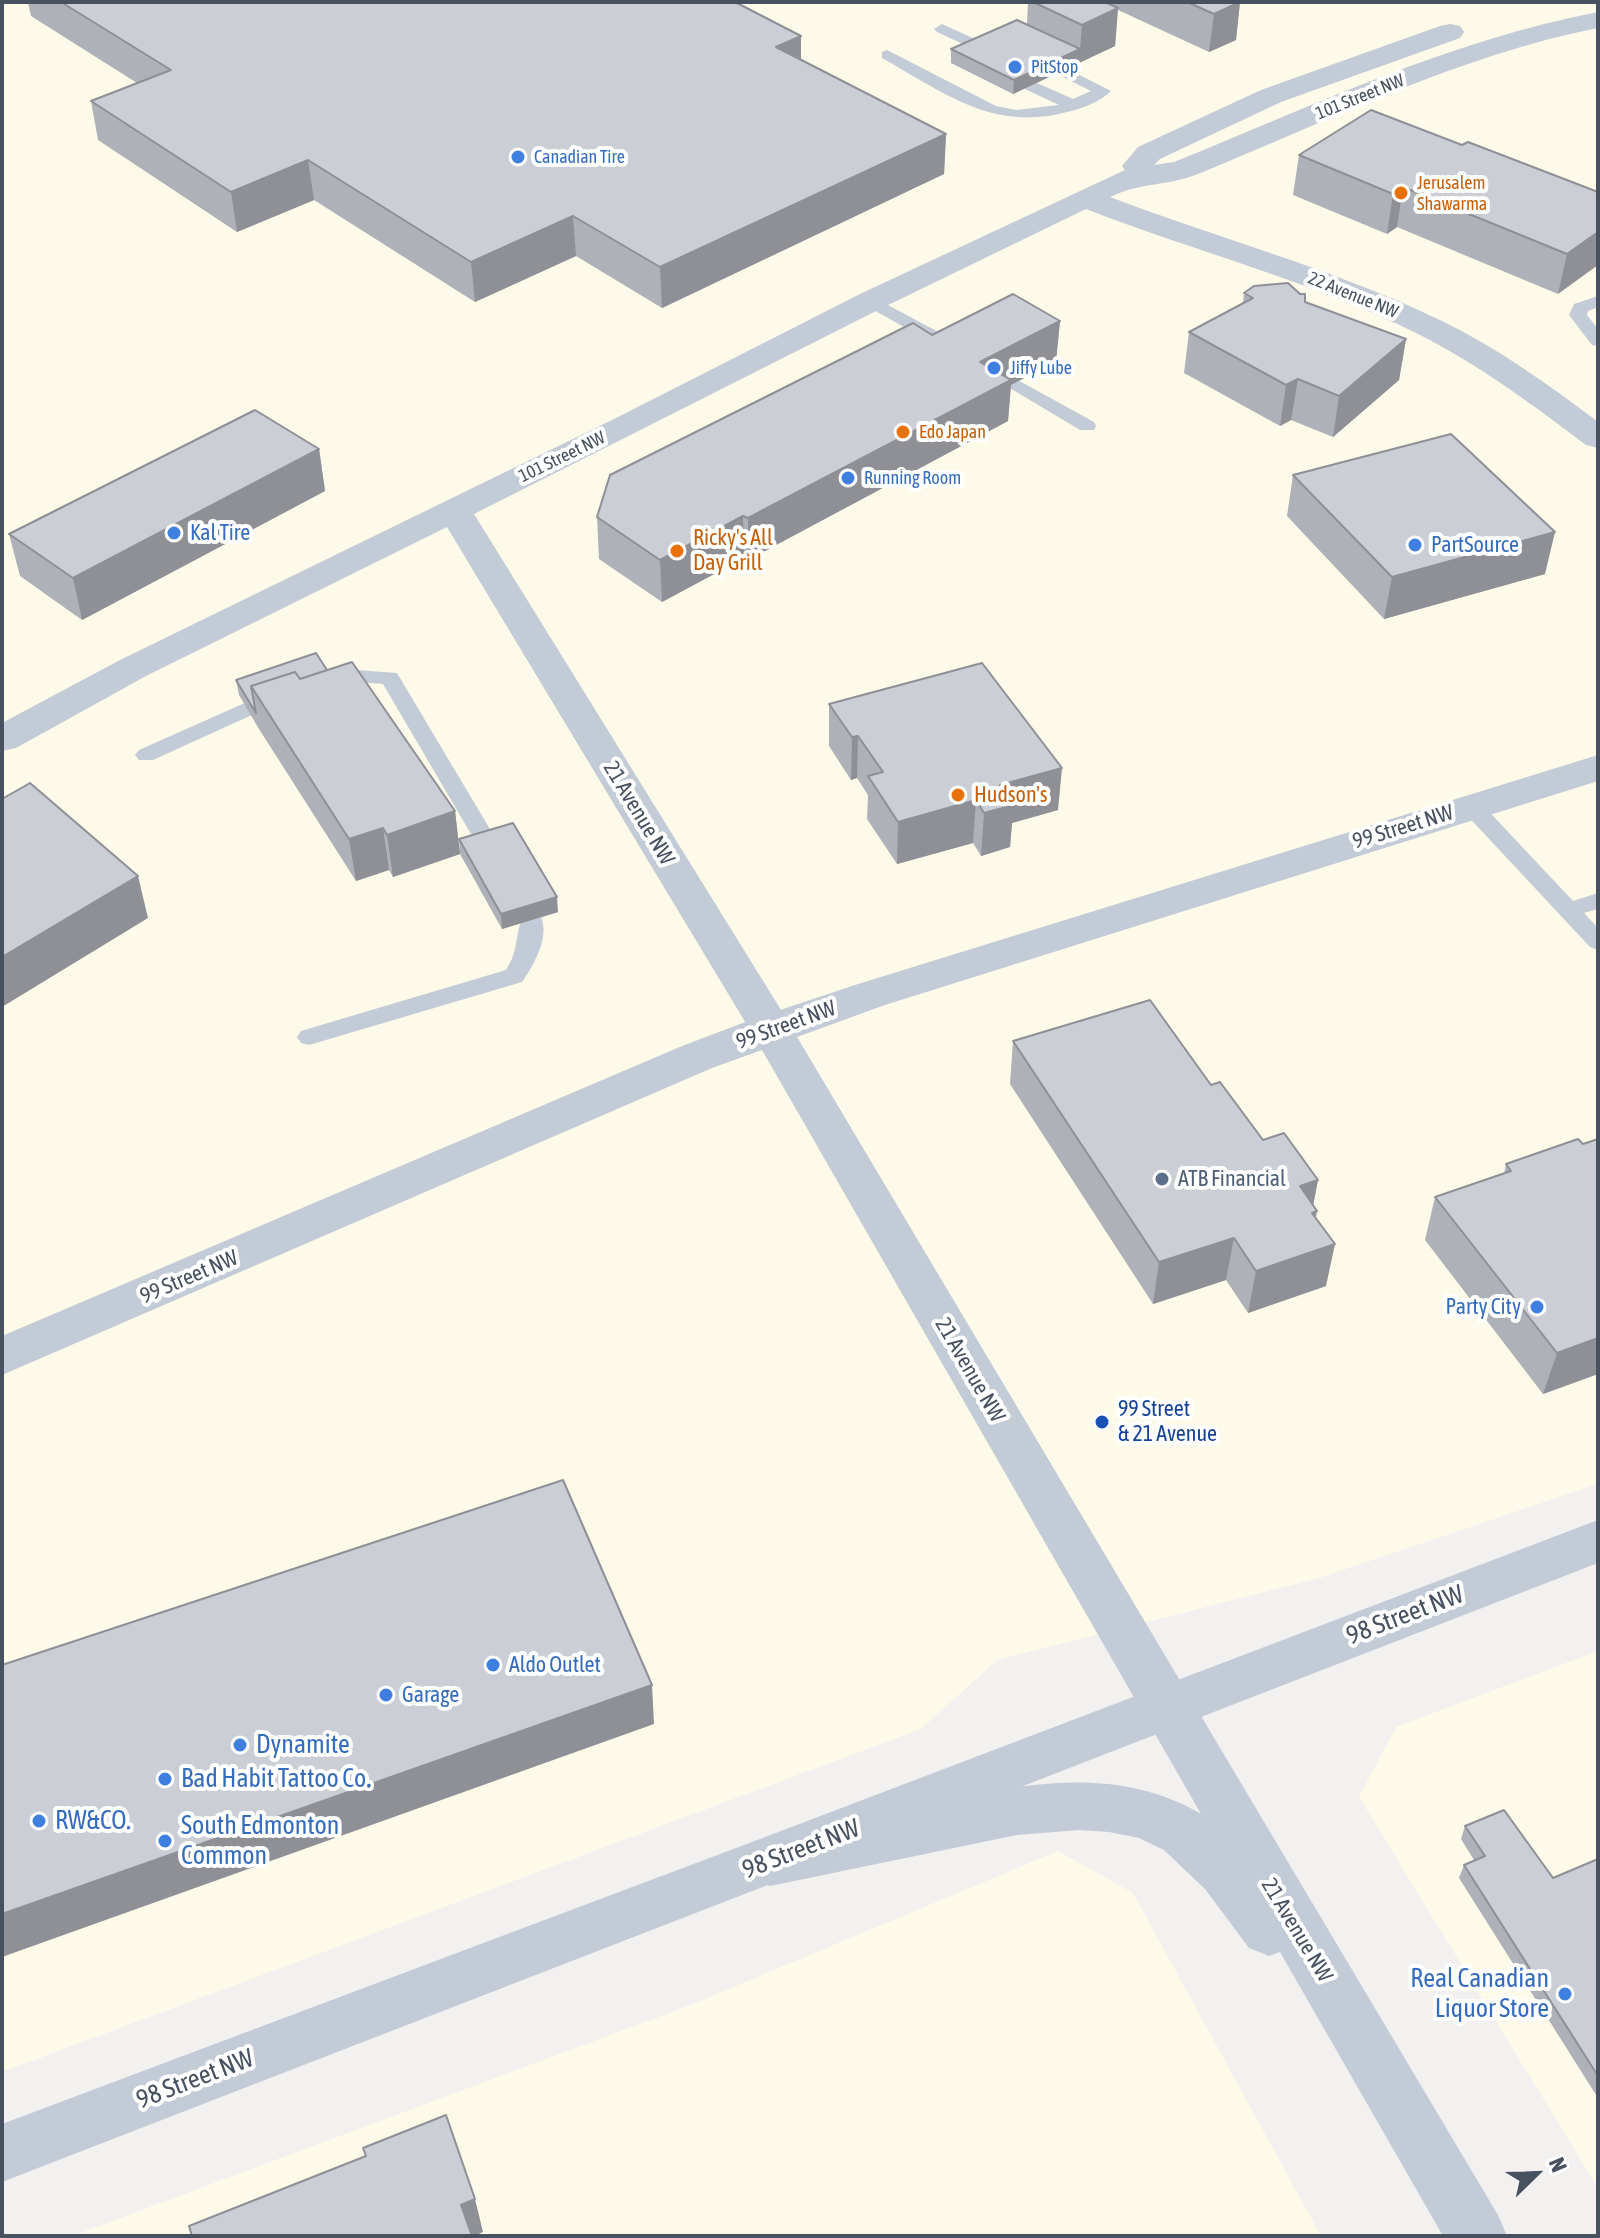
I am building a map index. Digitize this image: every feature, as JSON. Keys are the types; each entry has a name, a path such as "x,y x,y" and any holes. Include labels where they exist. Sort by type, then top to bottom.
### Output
{"street":[{"name":"101 Street NW","path":"2,739 133,668 871,301 1124,179 1181,170 1427,70 1562,27 1598,20"},
{"name":"101 Street NW","path":"1124,179 1149,153 1271,96 1404,46 1478,23"},
{"name":"22 Avenue NW","path":"1085,198 1306,275 1427,327 1504,370 1598,438"},
{"name":"21 Avenue NW","path":"454,510 771,1029 1477,2236"},
{"name":"99 Street NW","path":"2,1356 697,1057 771,1029 1598,768"},
{"name":"98 Street NW","path":"2,2153 1598,1541"},
{"path":"770,1861 1040,1806 1116,1808 1171,1825 1202,1849 1240,1889 1409,2120"}],"lane":[{"path":"958,22 999,41"},
{"path":"968,55 934,33 983,48"},
{"path":"887,55 994,111 1015,117 1038,117 1074,106 1103,91 1055,74"},
{"path":"1031,86 1074,106"},
{"path":"871,301 955,349"},
{"path":"1598,301 1580,308 1578,315 1598,341"},
{"path":"1014,383 1087,426"},
{"path":"329,684 356,676 390,678 489,846"},
{"path":"146,755 247,709"},
{"path":"1471,806 1598,942"},
{"path":"1569,910 1598,901"},
{"path":"309,1037 514,976 527,957 532,920"}],"shaded area":[{"name":"South Edmonton Common","path":"2,2 1598,2 1598,1484 1316,1579 997,1660 921,1729 2,2072"},
{"path":"1598,1651 1598,2188 1359,1797 1396,1727"},
{"path":"1058,1851 1133,1893 1321,2236 72,2236 688,2006"}],"building":[{"name":"Canadian Tire","path":"61,2 735,2 801,36 776,47 946,134 660,267 573,216 471,262 308,160 231,192 91,101 171,70"},
{"path":"1033,2 1105,2 1118,8 1082,25"},
{"path":"1187,2 1240,2 1214,14"},
{"path":"1017,20 1080,49 1014,80 951,49"},
{"path":"1371,110 1462,145 1468,142 1598,192 1598,232 1567,254 1403,187 1393,194 1299,155"},
{"path":"1288,283 1300,294 1305,294 1305,302 1406,339 1339,396 1298,379 1286,385 1189,332 1253,298 1244,293 1254,286"},
{"path":"1013,294 1060,321 980,362 1011,380 748,518 743,516 660,560 597,517 610,475 913,323 932,335"},
{"path":"255,410 319,449 73,578 9,534"},
{"path":"1451,434 1555,532 1392,577 1293,475"},
{"path":"316,653 327,670 300,679 295,672 251,686 256,713 236,680"},
{"path":"352,662 455,811 387,835 383,828 349,839 251,686 295,672 300,679"},
{"path":"982,663 1062,768 1000,785 1014,805 984,813 976,800 898,822 868,776 883,772 858,736 852,737 829,704"},
{"path":"30,783 138,876 2,957 2,799"},
{"path":"513,823 557,897 501,914 459,839"},
{"name":"ATB Financial","path":"1150,1000 1211,1085 1220,1082 1263,1140 1284,1133 1318,1180 1300,1186 1317,1211 1312,1213 1335,1244 1256,1271 1234,1238 1159,1262 1013,1041"},
{"name":"Party City","path":"1578,1139 1583,1144 1598,1139 1598,1338 1557,1353 1435,1197 1511,1171 1506,1164"},
{"name":"South Edmonton Common","path":"563,1480 652,1685 2,1914 2,1665"},
{"name":"Real Canadian Liquor Store","path":"1504,1810 1553,1878 1598,1859 1598,2076 1464,1865 1485,1856 1465,1826"},
{"path":"446,2115 475,2199 461,2205 472,2236 192,2236 189,2226 366,2156 363,2148"}],"place":[{"name":"PitStop","path":"1015,67"},
{"name":"Canadian Tire","path":"518,157"},
{"name":"Jerusalem Shawarma","path":"1401,193"},
{"name":"Jiffy Lube","path":"994,368"},
{"name":"Edo Japan","path":"903,432"},
{"name":"Running Room","path":"848,478"},
{"name":"Kal Tire","path":"174,533"},
{"name":"PartSource","path":"1415,545"},
{"name":"Ricky's All Day Grill","path":"677,551"},
{"name":"Hudson's","path":"958,795"},
{"name":"ATB Financial","path":"1162,1179"},
{"name":"Party City","path":"1537,1307"},
{"name":"99 Street & 21 Avenue","path":"1102,1422"},
{"name":"Aldo Outlet","path":"493,1665"},
{"name":"Garage","path":"386,1695"},
{"name":"Dynamite","path":"240,1745"},
{"name":"Bad Habit Tattoo Co.","path":"165,1779"},
{"name":"RW&CO.","path":"39,1821"},
{"name":"South Edmonton Common","path":"165,1841"},
{"name":"Real Canadian Liquor Store","path":"1565,1994"}]}
